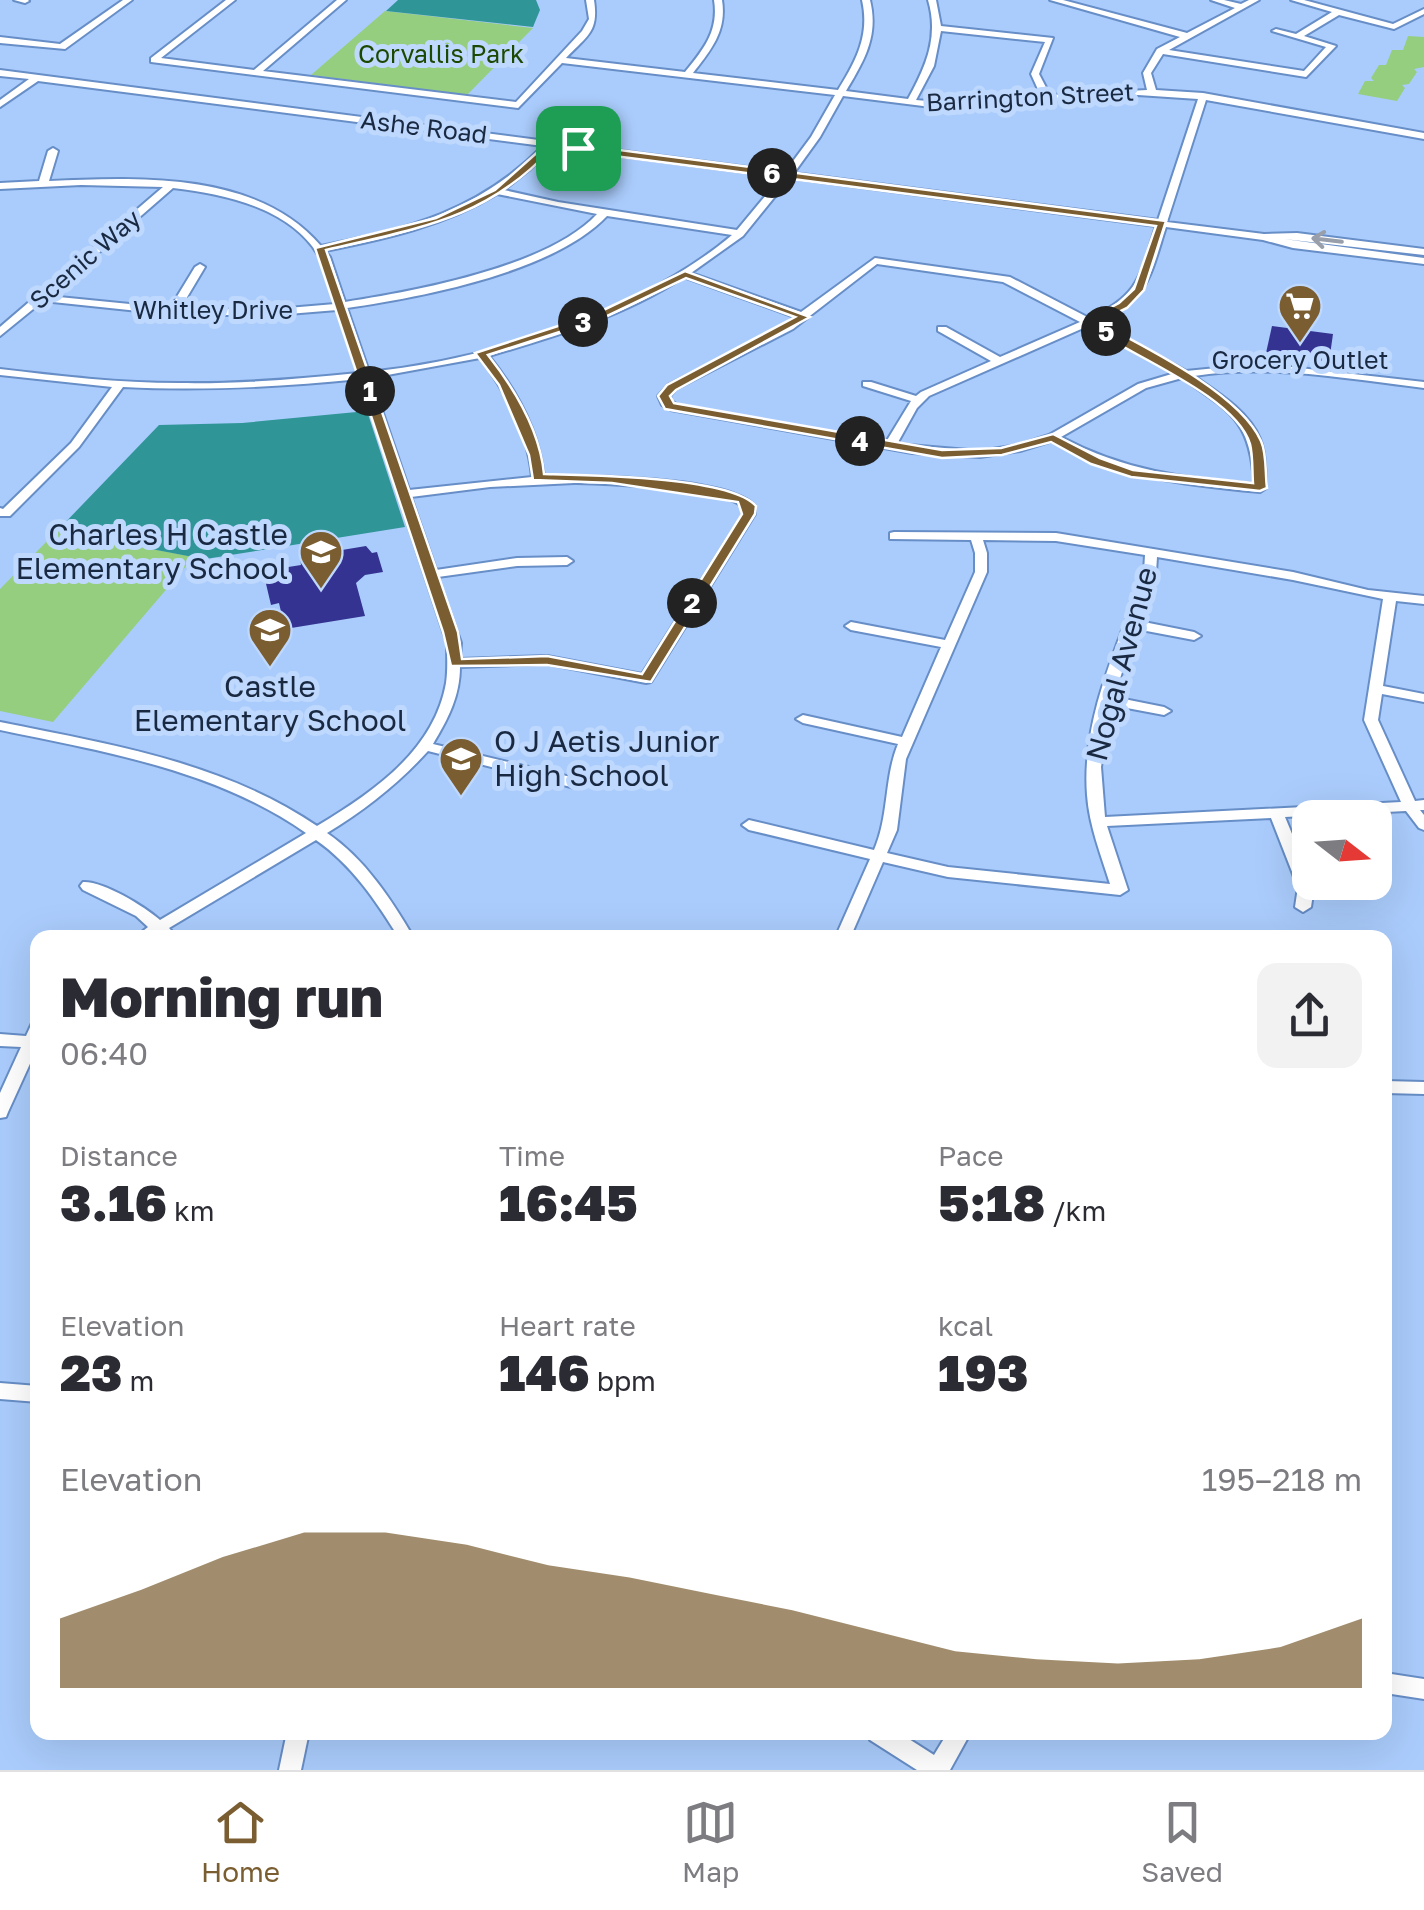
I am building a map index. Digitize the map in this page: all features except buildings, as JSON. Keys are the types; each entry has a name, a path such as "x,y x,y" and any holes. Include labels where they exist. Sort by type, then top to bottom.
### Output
{"street":[{"path":"0,40 62,47 128,0"},
{"path":"231,0 154,60 518,105 590,25 594,12 590,0"},
{"path":"256,72 342,0"},
{"path":"686,76 716,35 721,15 718,0"},
{"path":"0,386 7,373 118,386 250,386 365,375 481,353 599,316 685,274 740,234 824,124 869,41 866,0"},
{"path":"910,102 934,59 939,28 932,0"},
{"path":"1054,0 1187,36"},
{"path":"1215,0 1241,7"},
{"path":"1152,92 1148,67 1160,51 1255,0"},
{"path":"1295,0 1394,27 1424,11"},
{"path":"1297,36 1338,12"},
{"path":"939,28 1050,40 1035,74 1047,99"},
{"path":"1160,51 1306,74 1332,46 1276,31"},
{"name":"Barrington Street","path":"560,60 965,106 1152,92 1203,96 1424,134"},
{"name":"Ashe Road","path":"0,73 1424,261"},
{"path":"0,104 36,78"},
{"path":"890,446 918,400 1123,306 1139,290 1203,96"},
{"path":"320,248 418,227 499,192 521,176 550,144"},
{"path":"43,184 53,151"},
{"path":"0,186 170,185 212,192 264,208 304,231 320,248 342,306 454,643 456,663 446,711 426,746 376,795 168,930"},
{"name":"Scenic Way","path":"0,332 170,185"},
{"path":"499,192 740,234"},
{"name":"Whitley Drive","path":"40,298 172,314 248,314 342,306 433,289 512,266 577,236 605,212"},
{"name":"Ashe Road","path":"1264,237 1297,236 1424,252"},
{"path":"1053,437 1095,461 1131,473 1260,488 1252,433 1238,417 1183,374 1006,279 875,261 804,317 672,387 664,399 675,408 890,446 942,454 980,454 1020,448 1053,437 1142,386 1183,374 1218,366 1424,385"},
{"path":"172,314 200,267"},
{"path":"685,274 804,317"},
{"path":"942,330 998,361"},
{"path":"481,353 505,385 536,455 538,478"},
{"path":"868,384 918,400"},
{"path":"3,512 75,445 118,386"},
{"path":"404,494 538,478 612,479 671,485 742,499 750,510 646,679 547,660 456,663"},
{"path":"894,536 1036,534 1293,576 1390,598 1424,600"},
{"path":"846,930 890,830 896,769 981,572 976,537"},
{"name":"Nogal Avenue","path":"879,856 948,872 1120,890 1098,822 1094,759 1108,700 1150,572 1151,553"},
{"path":"431,574 516,562 567,561"},
{"path":"1390,598 1371,709 1374,732 1424,825"},
{"path":"1133,624 1194,636"},
{"path":"851,626 949,645"},
{"path":"1374,689 1422,698"},
{"path":"1108,700 1164,711"},
{"path":"803,720 907,742"},
{"path":"0,726 200,772 261,796 318,832 366,876 402,930"},
{"path":"426,746 579,784"},
{"path":"1098,822 1417,806"},
{"path":"1276,812 1306,887 1303,908"},
{"path":"749,824 879,856"},
{"path":"88,886 118,899 162,930"},
{"path":"0,1040 30,1035"},
{"path":"0,1112 30,1041"},
{"path":"1392,1087 1424,1088"},
{"path":"0,1392 30,1394"},
{"path":"1392,1684 1424,1689"},
{"path":"290,1770 296,1740"},
{"path":"891,1740 938,1770 955,1740"}],"green space":[{"name":"Corvallis Park","path":"385,11 533,28 467,95 311,75"},
{"path":"1408,36 1424,37 1424,67 1414,69 1417,72 1409,84 1402,85 1405,88 1397,101 1358,94 1365,81 1374,81 1371,78 1379,65 1386,65 1392,50 1403,50"},
{"path":"57,531 194,557 53,722 0,711 0,589"}],"shaded area":[{"path":"398,0 536,0 540,10 533,27 386,11"},
{"path":"367,411 405,527 193,561 193,557 57,531 159,425 242,423"}],"place":[{"name":"Grocery Outlet","path":"1300,344"},
{"name":"Charles H Castle Elementary School","path":"321,590"},
{"name":"Castle Elementary School","path":"270,668"},
{"name":"O J Aetis Junior High School","path":"461,797"}],"route":[{"path":"550,144 578,148 1162,224 1139,290 1123,306 1089,322 1169,364 1246,424 1256,442 1260,488 1131,473 1095,461 1053,437 1002,452 942,454 670,406 664,396 672,387 804,317 685,274 599,316 481,353 501,376 536,455 538,478 671,485 742,499 748,503 749,514 646,679 547,660 456,663 454,643 320,248 439,220 499,192 521,176 550,144"}]}
